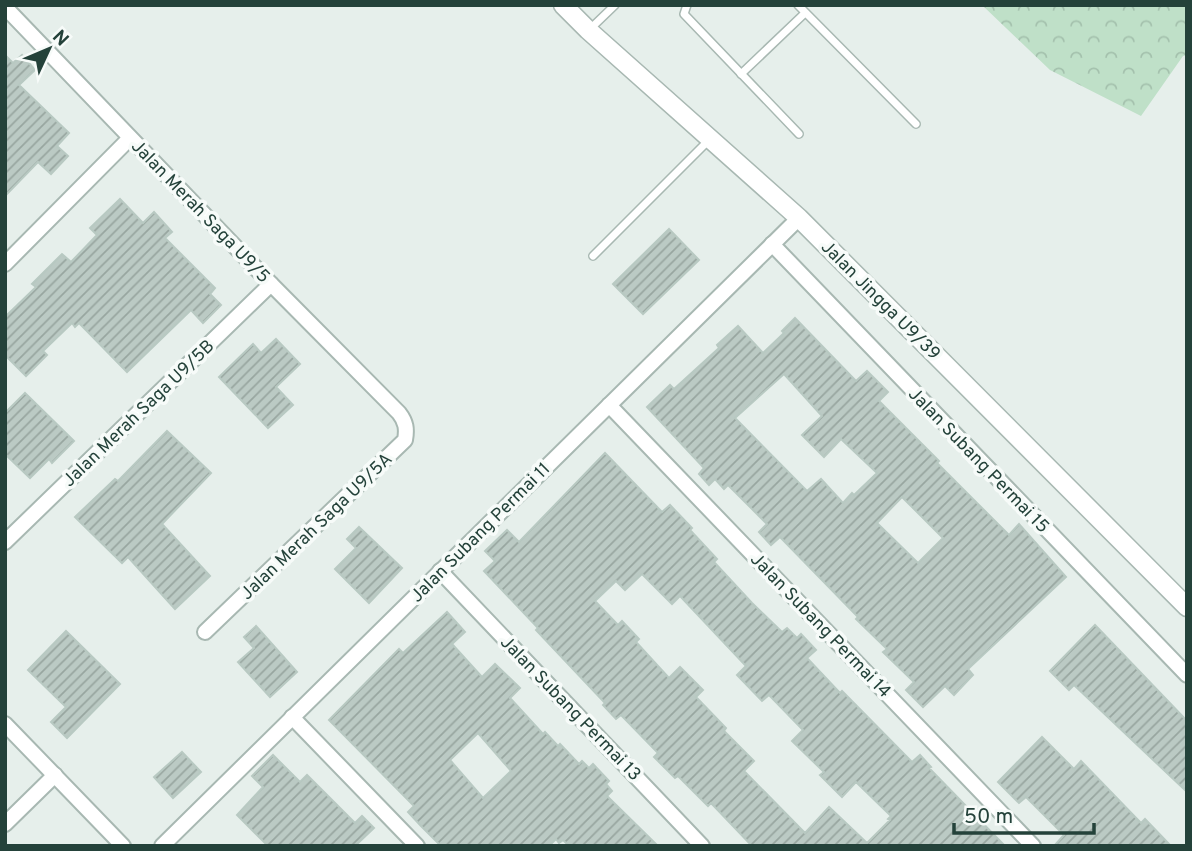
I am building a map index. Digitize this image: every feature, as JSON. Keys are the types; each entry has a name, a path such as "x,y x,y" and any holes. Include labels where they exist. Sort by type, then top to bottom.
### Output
{"street":[{"name":"Jalan Jingga U9/39","path":"563,5 799,218 1187,607"},
{"name":"Jalan Merah Saga U9/5","path":"5,7 399,413"},
{"path":"5,264 130,138"},
{"name":"Jalan Subang Permai 11","path":"162,846 799,218"},
{"name":"Jalan Subang Permai 15","path":"772,244 1187,676"},
{"name":"Jalan Merah Saga U9/5B","path":"5,542 271,284"},
{"name":"Jalan Subang Permai 14","path":"609,405 1033,846"},
{"name":"Jalan Merah Saga U9/5A","path":"205,632 405,440 407,429 399,413"},
{"name":"Jalan Subang Permai 13","path":"440,571 702,846"},
{"path":"292,717 417,846"},
{"path":"5,724 123,846"},
{"path":"5,824 55,775"}],"lane":[{"path":"588,30 615,5"},
{"path":"687,5 684,14 799,134"},
{"path":"798,5 916,124"},
{"path":"741,74 805,13"},
{"path":"593,256 709,139"}],"green space":[{"path":"982,5 1187,5 1187,55 1183,56 1141,116 1050,70"}],"building":[{"path":"5,55 13,63 22,55 35,70 19,85 69,133 57,146 68,156 51,174 38,162 5,196"},
{"path":"120,199 143,223 154,212 172,232 165,238 215,288 210,294 221,305 203,323 191,310 127,372 79,323 75,327 72,323 43,351 47,355 26,376 5,355 5,317 36,287 32,284 62,254 71,262 97,235 90,228"},
{"path":"669,229 699,260 643,314 613,284"},
{"path":"795,318 856,381 867,371 888,392 879,401 939,461 937,463 1009,535 1019,524 1066,577 968,669 973,675 954,695 945,686 923,707 906,690 914,682 883,652 887,649 856,619 858,617 780,537 771,545 759,532 767,524 728,485 724,489 715,479 709,485 699,474 704,468 647,407 670,385 674,389 719,348 717,345 738,326 763,353 784,333 782,331","holes":["784,374 822,416 802,435 824,457 841,439 877,473 843,503 821,479 807,491 735,418","902,497 943,538 918,563 877,523"]},
{"path":"276,339 300,364 276,387 293,405 268,428 219,377 253,344 261,353"},
{"path":"25,393 74,441 52,463 49,459 30,478 5,454 5,413"},
{"path":"167,431 211,473 162,524 210,576 175,609 128,557 122,563 75,517 115,479 118,481"},
{"path":"605,453 662,512 670,505 717,559 714,562 752,603 782,632 787,628 797,638 801,634 816,650 807,658 840,693 842,691 912,762 920,755 931,767 929,768 1005,846 752,846 711,803 708,806 654,757 658,753 621,715 616,719 603,705 605,703 484,571 495,561 485,551 507,530 519,542","holes":["642,574 672,604 680,596 746,666 737,675 762,701 769,695 803,730 792,741 824,772 820,775 842,797 856,782 891,816 867,843 829,807 805,833 744,771 754,761 696,697 703,690 680,667 669,678 636,642 639,639 622,621 618,625 595,601 616,581 625,590"]},
{"path":"359,527 402,568 369,603 335,569 356,548 347,539"},
{"path":"447,612 465,632 452,644 482,677 495,664 520,688 510,698 543,734 545,732 558,746 560,744 579,764 582,761 589,768 593,764 609,781 606,784 612,791 607,796 658,846 569,846 563,840 559,843 556,839 549,846 441,846 408,812 414,806 329,720 399,649 403,653","holes":["478,733 511,771 483,798 450,760"]},
{"path":"1095,625 1187,721 1187,792 1074,685 1069,690 1050,671"},
{"path":"256,626 297,672 270,697 238,662 254,648 244,637"},
{"path":"66,631 120,684 67,738 51,722 66,707 28,670"},
{"path":"1042,737 1074,769 1081,761 1141,823 1145,819 1171,846 1054,846 1064,835 1026,797 1019,803 998,782"},
{"path":"182,752 201,772 173,798 154,777"},
{"path":"273,755 300,782 307,775 355,823 362,816 374,828 355,846 268,846 237,815 263,787 252,776"}]}
